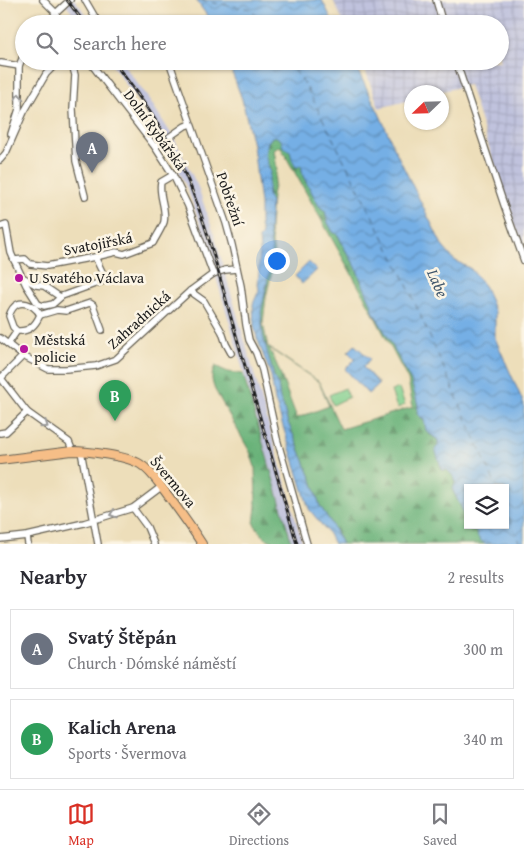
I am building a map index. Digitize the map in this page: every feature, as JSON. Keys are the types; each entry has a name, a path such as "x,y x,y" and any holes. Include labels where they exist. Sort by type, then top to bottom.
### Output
{"main road":[{"name":"Švermova","path":"0,460 72,451 134,460 145,467 161,486 190,524 202,544"}],"street":[{"path":"43,0 56,13 70,0"},
{"path":"86,0 94,15"},
{"path":"436,0 440,15"},
{"path":"1,63 15,65"},
{"path":"0,160 19,109 19,70"},
{"path":"0,160 6,154 24,112 50,70"},
{"path":"74,70 76,75 73,109 76,161 85,196"},
{"name":"Dolní Rybářská","path":"96,70 155,147 173,175 188,206 213,274"},
{"name":"Pobřežní","path":"172,70 226,223 241,286 249,340 262,370 277,439 307,544"},
{"path":"459,70 524,261"},
{"path":"155,147 185,126 191,124"},
{"name":"Svatojiřská","path":"14,260 25,259 30,264 47,266 116,252 129,253 153,243 164,221 161,182 173,175"},
{"path":"3,226 14,260 38,304 44,306 53,304 62,296 106,280 95,257"},
{"name":"Zahradnická","path":"0,338 23,356 48,369 96,366 116,359 190,291 213,274 237,269"},
{"path":"22,276 36,285 44,286 60,297"},
{"path":"190,291 204,301 222,332 231,353"},
{"path":"17,331 13,327 10,316 12,310 17,305 26,303 37,310 40,315"},
{"path":"8,344 17,331 26,330 34,326 40,315 57,310 66,311 90,303 93,305 102,330"},
{"path":"23,356 0,377 27,412 69,442 72,451"},
{"path":"0,433 6,432 27,412"},
{"path":"81,451 98,544"},
{"path":"0,539 26,536 93,521 132,508 161,486"},
{"path":"132,508 147,527 154,544"},
{"path":"26,536 28,544"}],"shaded area":[{"path":"62,0 75,0 86,15 74,15"},
{"path":"333,0 524,0 524,247 512,219 469,85 449,90 449,85 404,85 404,102 379,108 365,70 509,70 509,15 340,15"},
{"path":"116,70 128,70 151,102 175,140 198,187 215,237 303,544 292,544 230,324 200,224 188,191 161,136"}],"green space":[{"path":"275,136 281,140 301,165 303,176 319,206 325,211 333,232 338,235 356,267 373,311 411,381 418,405 417,414 424,420 429,434 438,440 436,449 442,470 447,470 455,481 452,489 462,509 464,529 475,530 478,537 485,544 342,544 320,506 312,480 287,420 263,336 261,312 272,266 269,232 271,203 268,196 265,154 268,142","holes":["280,146 365,298 408,380 413,407 341,429 319,382 268,347 263,323 266,297 275,259 270,230 272,196 277,169 274,150","269,348 319,382 329,406 297,418"]},
{"path":"215,366 228,372 243,374 292,544 278,544 265,538 254,524 256,506 255,467 250,452 215,390 212,378"},
{"path":"345,388 349,397 333,405 329,395"},
{"path":"399,388 405,405 397,408 391,391"}],"water":[{"path":"196,0 322,0 330,15 207,15"},
{"name":"Labe","path":"231,70 358,70 443,247 454,260 471,269 485,287 495,312 495,338 524,404 524,544 485,544 478,538 474,529 509,529 509,484 464,484 464,518 462,509 452,489 455,481 447,470 442,470 435,449 438,446 438,440 426,431 424,420 417,414 418,405 411,381 373,311 356,267 338,235 333,232 328,223 325,211 319,206 303,176 301,165 296,167 290,151 283,147 281,140 275,136 268,142 265,154 270,172 268,187 268,196 271,203 269,232 273,260 261,312 263,336 287,420 312,480 320,506 342,544 334,544 329,534 309,509 275,401 271,376 254,326 253,304 259,290 259,238 262,235 253,145 242,99"},
{"path":"309,262 317,270 302,284 295,276"},
{"path":"355,345 370,359 363,367 379,384 368,394 345,369 355,359 348,352"}],"ferry route":[{"path":"202,0 251,9 255,15"},
{"path":"294,70 306,86 403,276 495,484"},
{"path":"509,518 520,544"}],"railway":[{"path":"67,0 78,15"},
{"path":"120,70 164,133 195,197 297,544"}],"place":[{"name":"Svatý Štěpán","path":"92,173"},
{"name":"U Svatého Václava","path":"19,278"},
{"name":"Městská policie","path":"24,349"},
{"name":"Kalich Arena","path":"115,421"}]}
